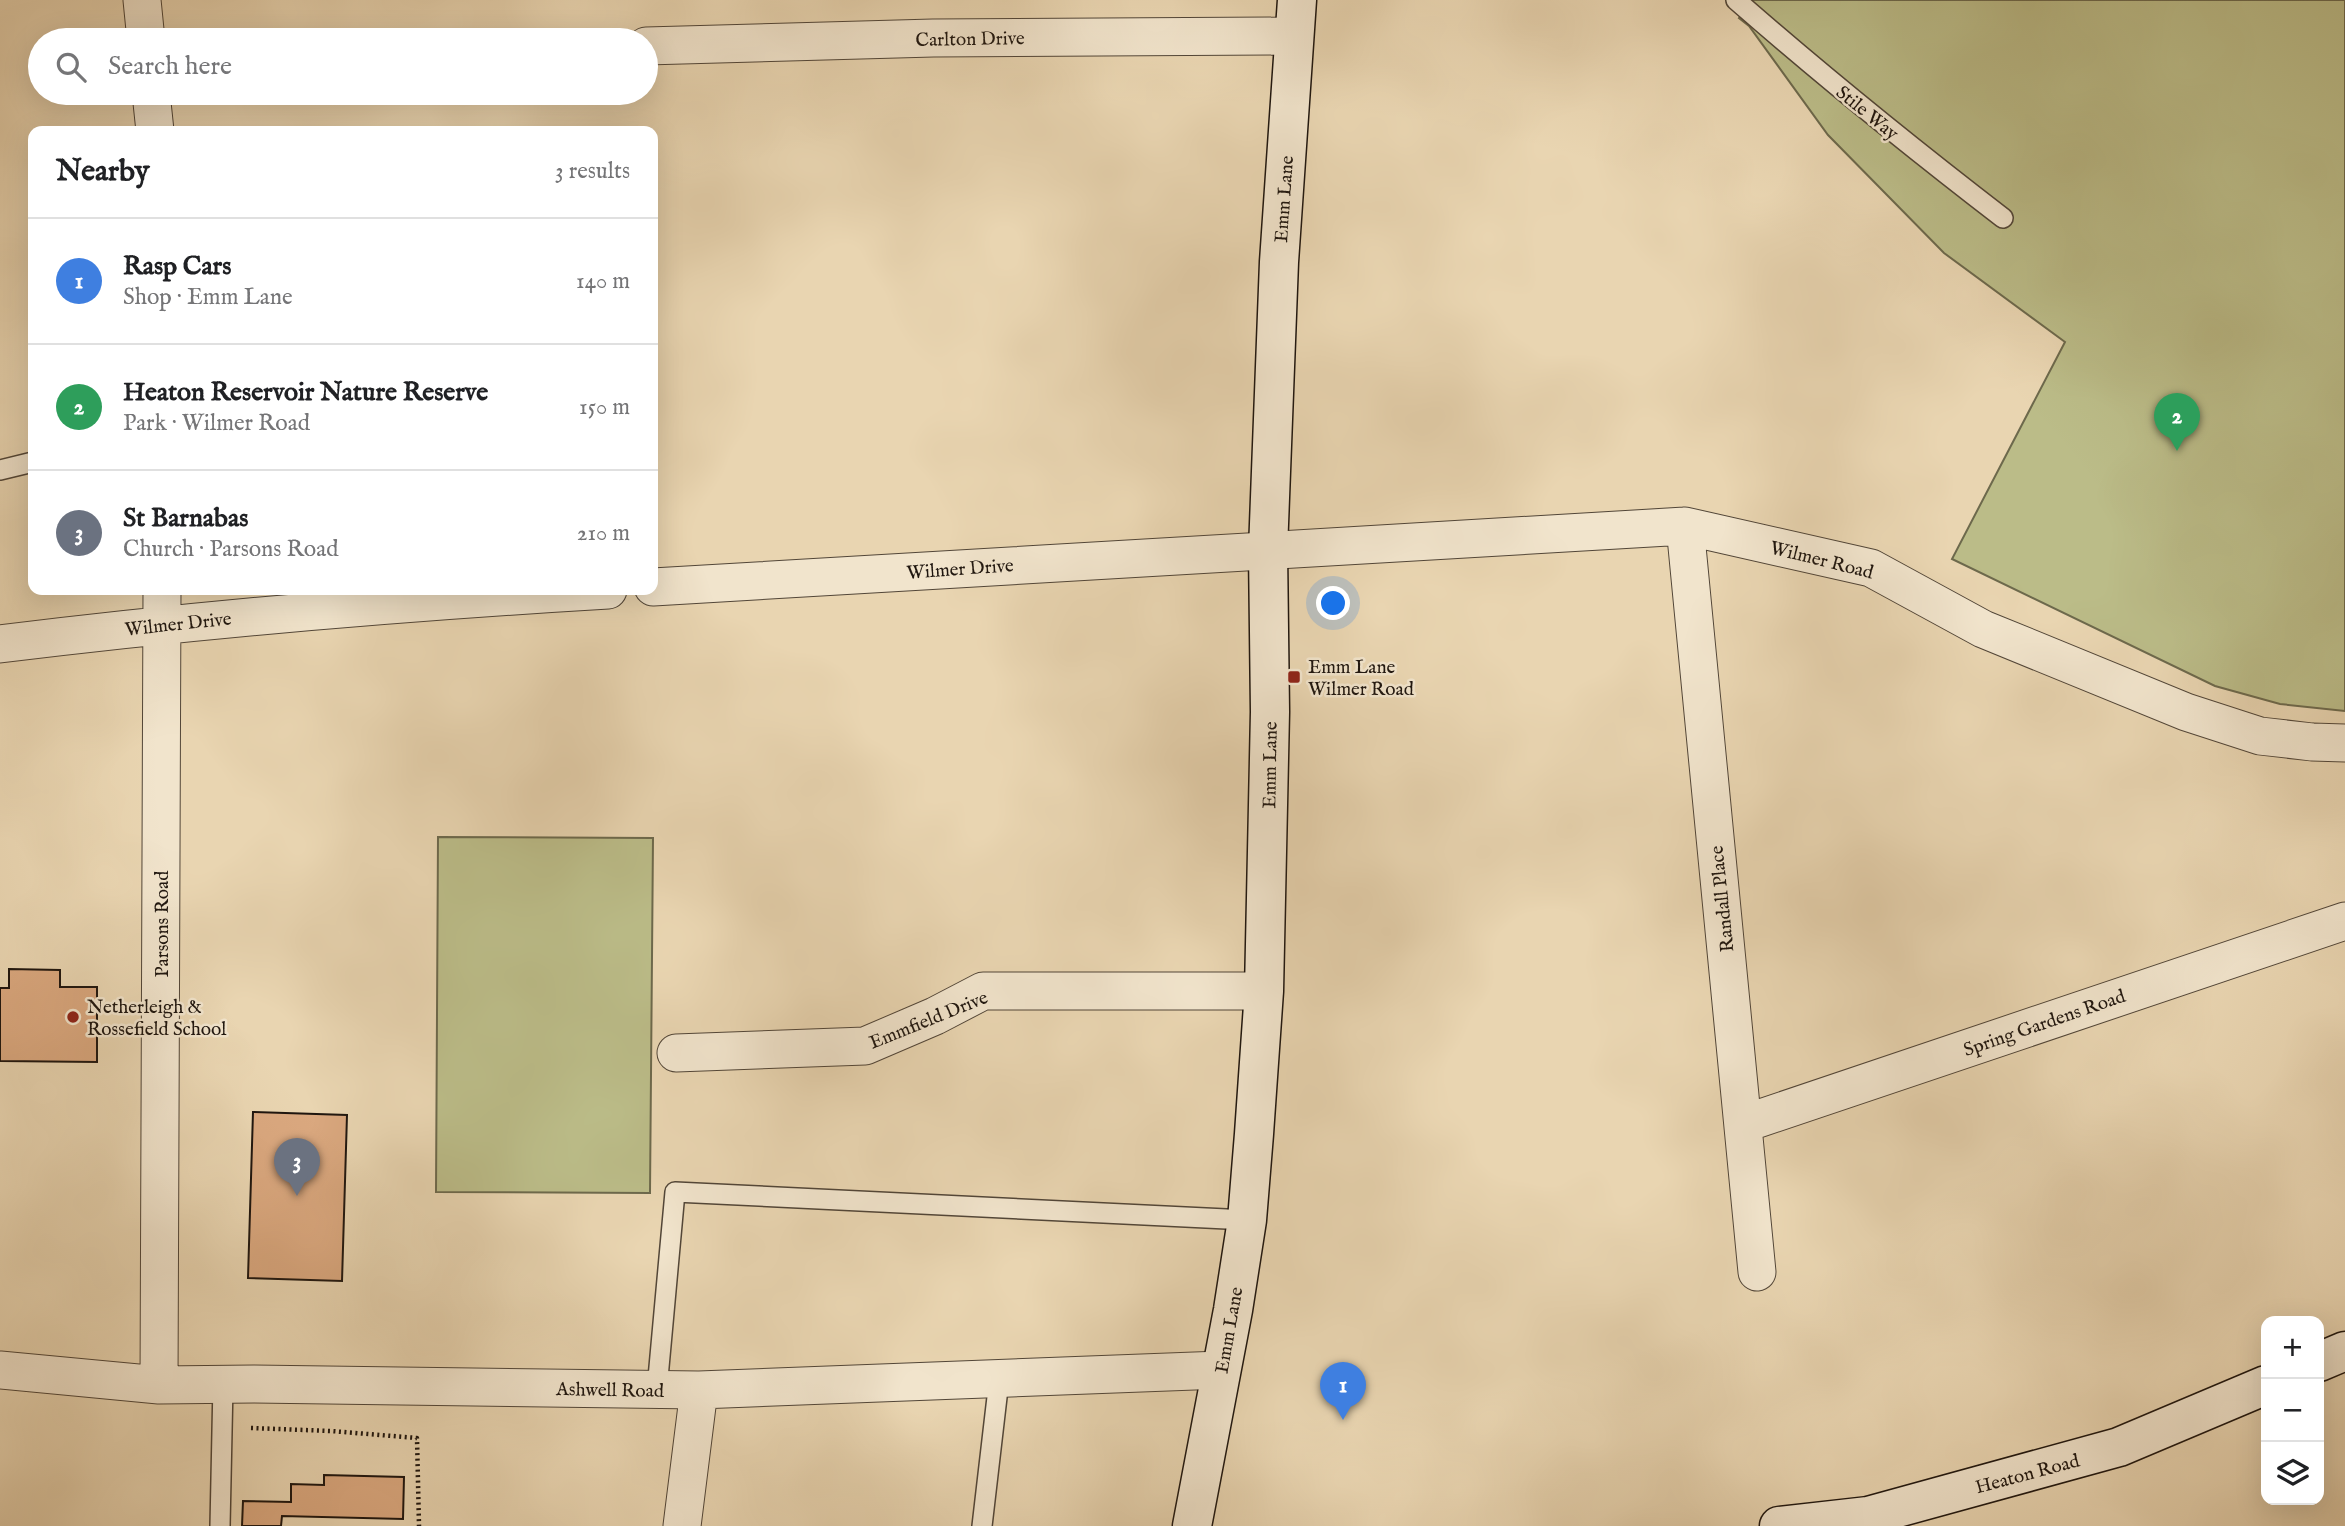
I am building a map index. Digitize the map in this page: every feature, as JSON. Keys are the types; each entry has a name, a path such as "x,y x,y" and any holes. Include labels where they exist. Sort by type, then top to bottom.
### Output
{"street":[{"path":"142,0 145,28"},
{"name":"Carlton Drive","path":"658,46 933,38 1295,18"},
{"name":"Emm Lane","path":"1192,1526 1247,1220 1264,991 1270,712 1268,550 1279,262 1295,18"},
{"path":"152,105 154,126"},
{"name":"Wilmer Road","path":"1268,550 1685,526 1871,568 1983,629 2186,712 2260,736 2345,743"},
{"name":"Randall Place","path":"1685,526 1757,1272"},
{"name":"Wilmer Drive","path":"658,587 1268,550"},
{"name":"Wilmer Drive","path":"0,643 162,607 524,595"},
{"name":"Parsons Road","path":"159,1385 162,607"},
{"name":"Spring Gardens Road","path":"1744,1124 2345,921"},
{"name":"Emmfield Drive","path":"676,1053 866,1046 935,1016 983,991 1264,991"},
{"path":"2324,1360 2345,1351"},
{"name":"Ashwell Road","path":"0,1370 159,1385 657,1390 999,1380 1221,1370"},
{"name":"Heaton Road","path":"1779,1526 1868,1516 2119,1447 2261,1387"},
{"path":"682,1526 699,1390"}],"lane":[{"name":"Stile Way","path":"1736,0 1816,70 2003,218"},
{"path":"0,470 28,463"},
{"path":"657,1390 675,1192 1247,1220"},
{"path":"982,1526 999,1380"},
{"path":"220,1526 223,1384"}],"path":[{"path":"223,1427 331,1431 417,1438 419,1526"}],"green space":[{"path":"1753,0 2345,0 2345,711 2280,704 2215,686 1952,559 2065,342 1944,253 1828,135 1749,26 1739,18"},
{"path":"438,837 653,838 650,1193 436,1192"}],"building":[{"path":"9,969 60,970 60,987 97,987 97,1062 0,1061 0,988 9,988"},
{"path":"253,1112 347,1115 342,1281 248,1278"},
{"path":"324,1475 404,1477 403,1519 282,1516 281,1526 242,1526 243,1501 291,1502 291,1484 324,1485"}],"place":[{"name":"Heaton Reservoir Nature Reserve","path":"2177,451"},
{"name":"Emm Lane Wilmer Road","path":"1294,677"},
{"name":"Netherleigh & Rossefield School","path":"73,1017"},
{"name":"St Barnabas","path":"297,1196"},
{"name":"Rasp Cars","path":"1343,1420"}]}
